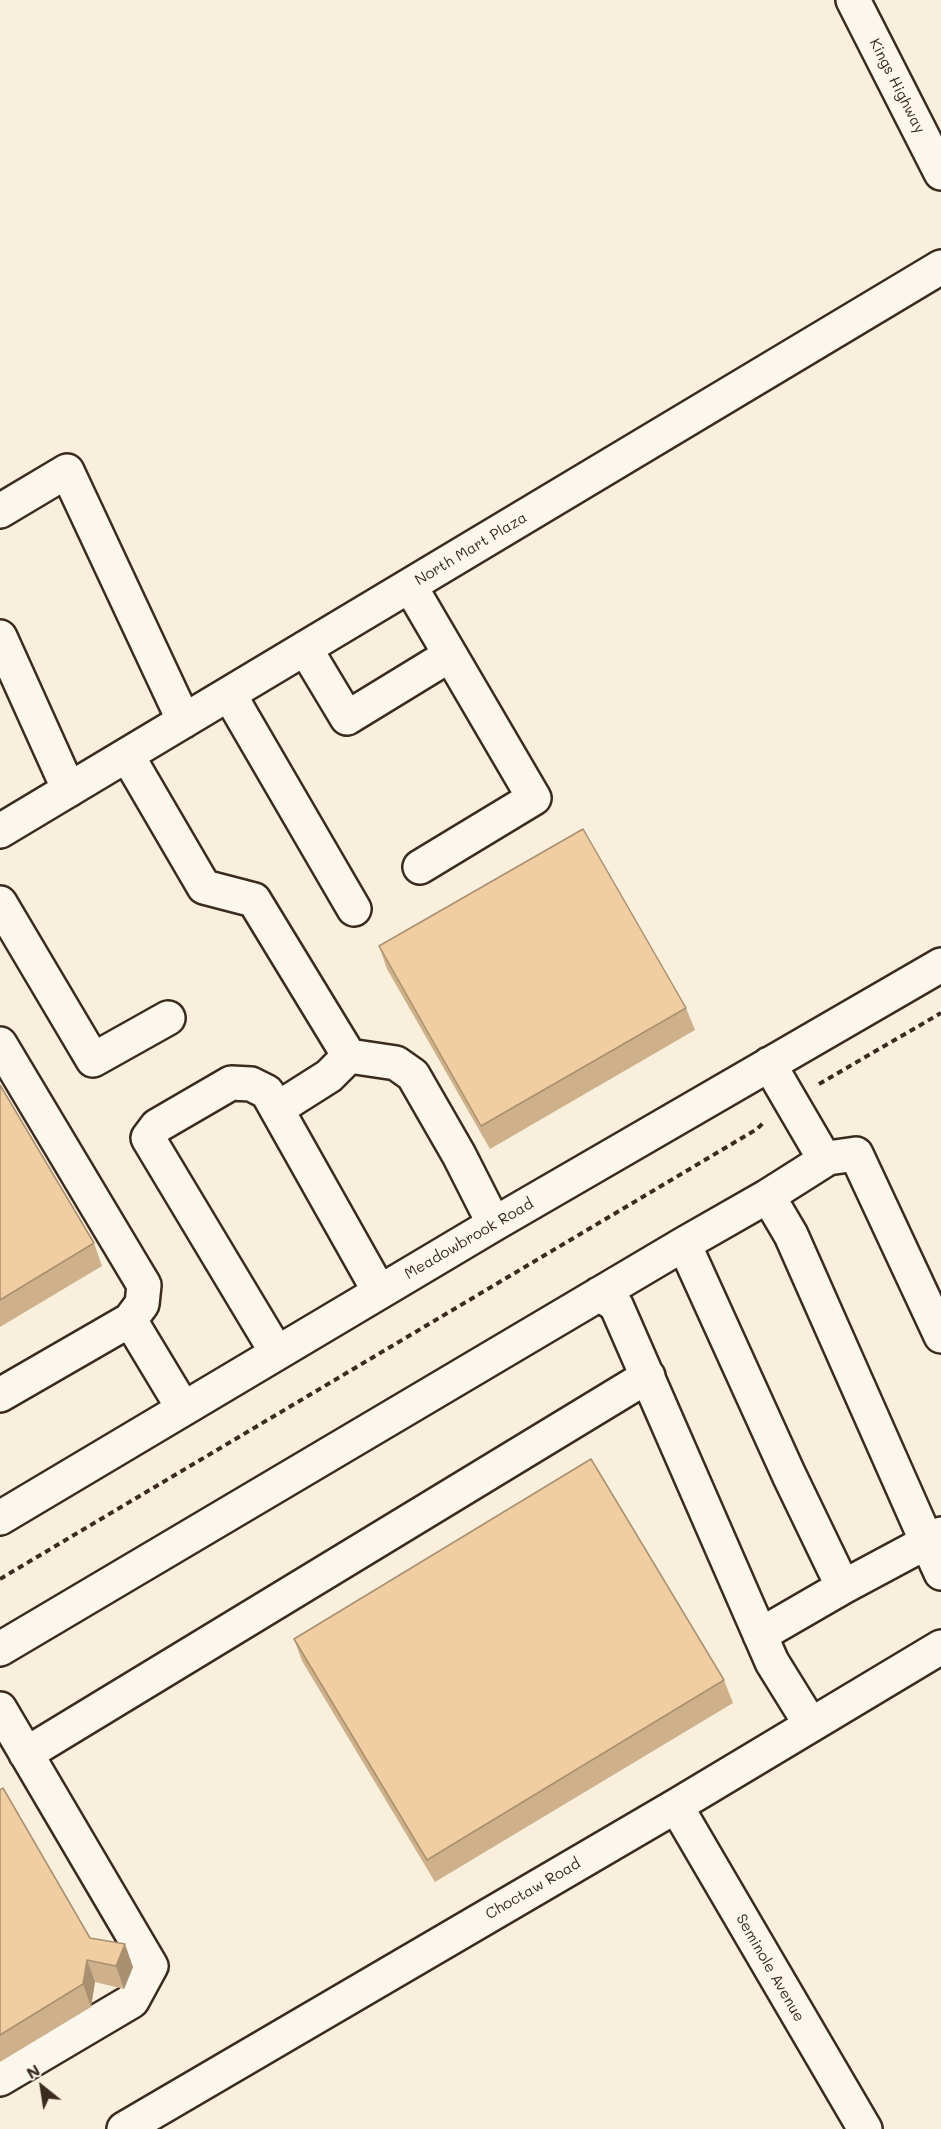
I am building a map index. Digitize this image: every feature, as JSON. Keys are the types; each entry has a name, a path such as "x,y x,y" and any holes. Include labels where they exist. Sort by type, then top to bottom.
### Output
{"street":[{"name":"Kings Highway","path":"853,0 941,173"},
{"name":"North Mart Plaza","path":"0,831 941,267"},
{"path":"0,511 67,471 184,721"},
{"path":"410,586 534,798 420,867"},
{"path":"0,636 69,790"},
{"path":"305,648 347,718 450,655"},
{"path":"229,694 354,909"},
{"path":"127,755 204,887 254,900 349,1056"},
{"path":"0,903 93,1060 168,1017"},
{"name":"Meadowbrook Road","path":"0,1518 379,1291 941,965"},
{"path":"0,1044 144,1285 142,1304 130,1320 0,1395"},
{"path":"277,1109 328,1076 349,1056"},
{"path":"349,1056 396,1063 413,1075 459,1155 494,1224"},
{"path":"769,1064 825,1160"},
{"path":"277,1353 148,1138 157,1126 231,1083 251,1084 267,1092 379,1291"},
{"path":"0,1649 768,1196 825,1160 856,1154 941,1336"},
{"path":"768,1196 791,1235 934,1538 941,1573"},
{"path":"684,1244 843,1587"},
{"path":"599,1294 616,1305 759,1635 772,1662 810,1725"},
{"path":"130,1320 183,1408"},
{"path":"0,2079 132,2001 151,1966 10,1736 648,1376"},
{"path":"759,1635 934,1538"},
{"name":"Choctaw Road","path":"124,2129 676,1806 941,1647"},
{"name":"Seminole Avenue","path":"676,1806 865,2129"}],"path":[{"path":"814,1088 941,1013"},
{"path":"0,1579 757,1129 770,1116"}],"building":[{"path":"583,829 686,1008 481,1126 379,946"},
{"path":"0,1085 94,1243 0,1300"},
{"path":"591,1459 724,1680 427,1860 294,1639"},
{"path":"3,1788 90,1938 125,1944 116,1966 87,1960 83,1984 0,2035 0,1790"}]}
